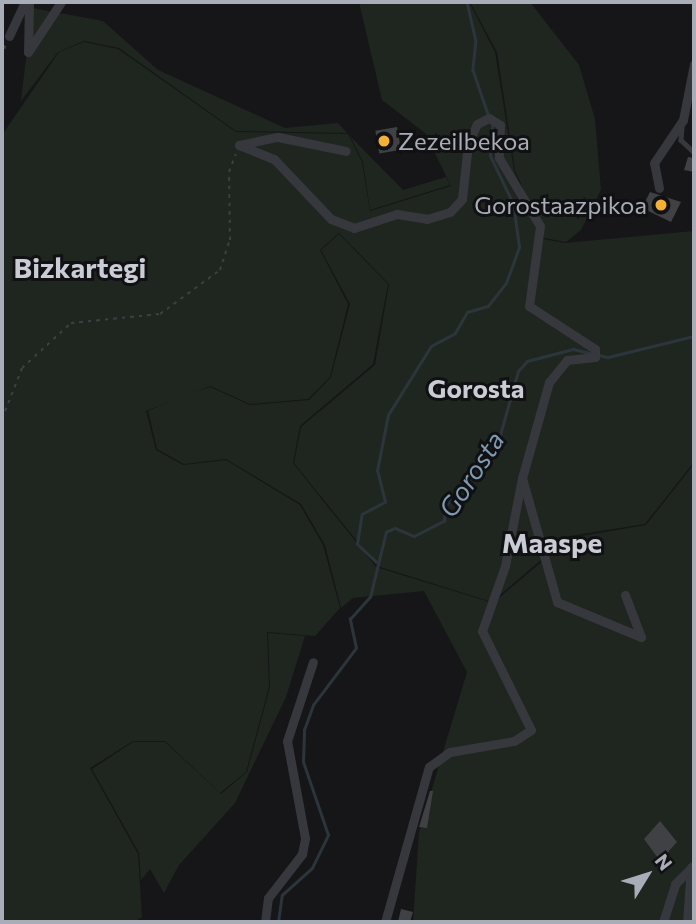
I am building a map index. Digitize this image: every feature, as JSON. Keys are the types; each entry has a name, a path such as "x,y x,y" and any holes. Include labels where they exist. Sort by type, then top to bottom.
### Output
{"street":[{"path":"27,2 29,52 61,2"},
{"path":"9,36 27,2"},
{"path":"659,188 654,163 683,120 694,64"},
{"path":"240,145 274,159 331,219 354,228 397,214 427,219 450,212 462,198 472,133 483,120 495,121 503,134 499,158 540,226 529,306 595,353 567,360 549,382 522,478 505,566 482,631 531,730 514,741 450,752 429,767 385,922"},
{"path":"240,145 278,137 346,151"},
{"path":"522,478 557,602 641,636 625,595"},
{"path":"265,922 268,898 302,854 305,838 287,741 313,662"},
{"path":"663,922 675,884 693,866"},
{"path":"687,922 693,866"}],"lane":[{"path":"683,120 681,139 694,152"}],"path":[{"path":"2,57 9,36"},
{"path":"2,419 22,368 71,323 160,314 220,270 232,229 229,172 240,145"},
{"path":"2,430 2,479"}],"shaded area":[{"path":"359,2 469,2 495,52 514,170 543,239 565,243 694,231 694,462 645,524 569,536 492,602 377,566 294,463 301,427 375,365 389,284 339,233 320,250 348,304 330,377 308,399 250,404 210,386 146,411 156,450 183,465 226,460 300,505 323,545 340,608 315,636 267,632 269,687 246,772 220,793 165,741 133,741 90,768 138,854 142,917 134,922 2,922 2,135 59,52 84,42 118,49 236,132 348,134 362,162 370,211 451,186 425,133 382,100"},
{"path":"470,2 530,2 579,65 595,119 601,190 581,230 566,242 544,238 515,170 497,52"},
{"path":"32,8 103,21 158,70 285,128 338,123 347,133 236,131 119,48 84,41 58,52 21,101"},
{"path":"350,136 403,190 446,177 450,185 370,210 363,162"},
{"path":"339,234 388,284 373,364 300,426 293,463 376,567 493,603 570,538 646,525 694,464 694,922 413,922 419,832 467,672 424,591 353,598 341,608 325,545 301,504 226,459 184,464 157,449 148,411 184,395 210,387 250,405 309,400 331,377 350,304 321,250"},
{"path":"268,633 305,636 286,697 235,803 179,865 164,893 150,869 141,880 139,853 92,769 133,742 165,742 221,794 247,772 270,687"}],"building":[{"name":"Zezeilbekoa","path":"397,127 401,150 379,153 375,131"},
{"path":"688,157 694,158 694,172 684,170"},
{"name":"Gorostaazpikoa","path":"650,192 681,202 671,222 642,208"},
{"path":"430,791 433,791 427,828 419,827"},
{"path":"660,821 677,842 660,861 644,839"},
{"path":"401,909 413,912 410,922 398,922"}],"waterway":[{"path":"467,2 476,40 473,70 488,114"},
{"path":"376,562 357,544 362,514 385,502 377,471 388,415 431,346 455,333 467,312 488,306 506,283 519,247 513,204 490,156 492,126"},
{"name":"Gorosta","path":"278,922 282,895 312,868 328,835 303,762 304,730 313,705 356,648 350,619 370,597 386,532 395,528 414,536 444,521 445,506 470,479 476,460 500,435 518,371 527,361 573,349 608,357 694,336"}],"place":[{"name":"Zezeilbekoa","path":"384,141"},
{"name":"Gorostaazpikoa","path":"661,205"}],"district":[{"name":"Bizkartegi","path":"80,267"},
{"name":"Gorosta","path":"476,388"},
{"name":"Maaspe","path":"552,542"}]}
